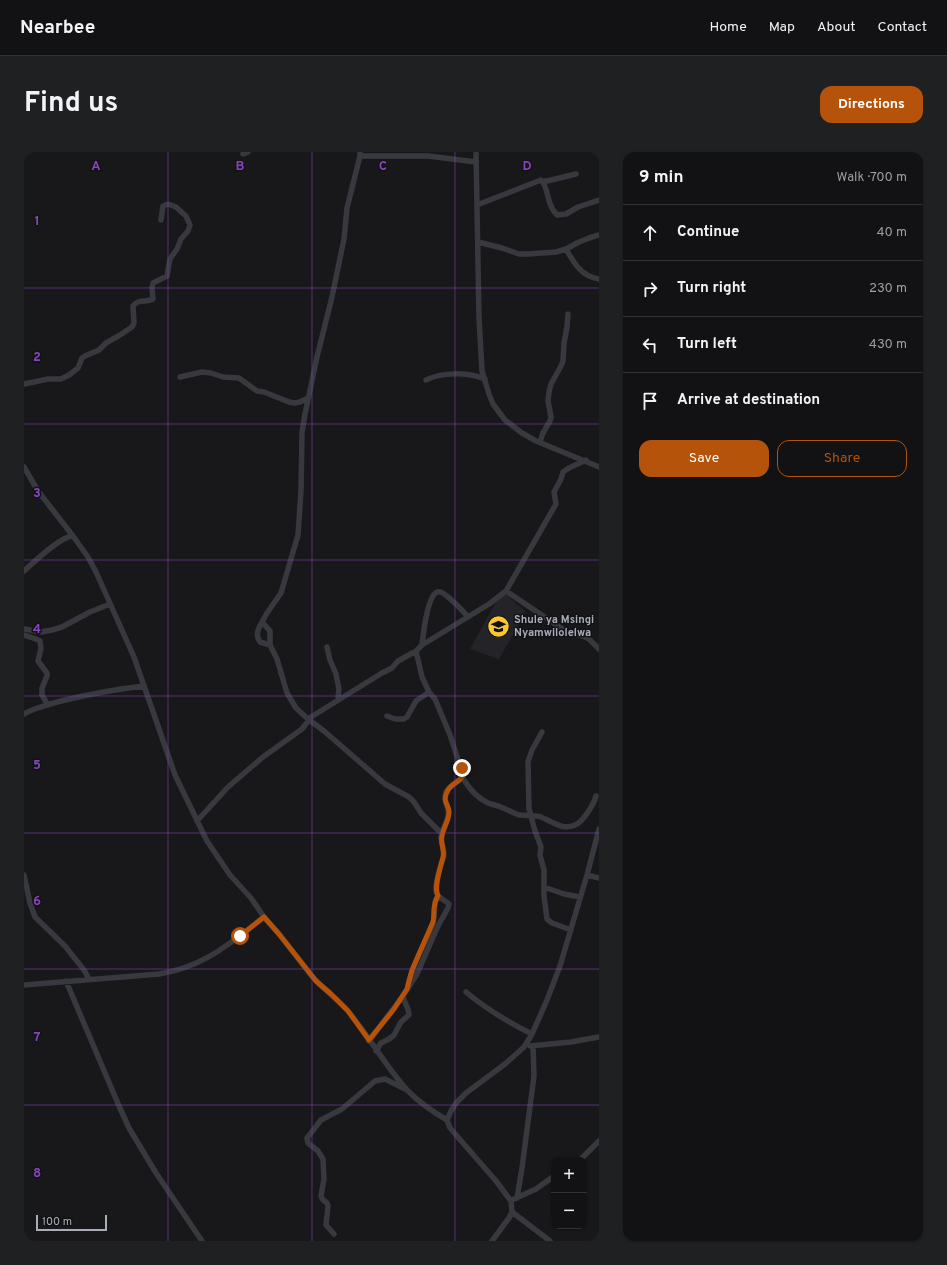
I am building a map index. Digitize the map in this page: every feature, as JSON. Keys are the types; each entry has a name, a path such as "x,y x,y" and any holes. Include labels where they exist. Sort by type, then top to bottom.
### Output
{"street":[{"path":"476,152 479,318 482,371 493,404 505,420 522,433 599,466"},
{"path":"270,645 260,642 257,636 258,629 281,593 298,535 301,491 302,432 316,357 332,297 344,239 347,208 360,154 428,156 476,162"},
{"path":"477,205 538,180 547,181 576,174"},
{"path":"543,181 553,211 558,215 566,214 578,207 599,200"},
{"path":"24,384 61,378 69,375 78,368 82,358 99,350 109,341 120,336 132,327 134,323 133,306 136,302 149,301 153,299 153,283 166,276 170,259 189,228 189,222 186,216 172,204 166,204 163,206 161,220"},
{"path":"478,242 519,254 528,254 556,252 599,235"},
{"path":"566,249 574,264 582,272 592,278 599,279"},
{"path":"540,442 550,421 548,401 549,392 551,384 563,361 568,314"},
{"path":"180,377 202,372 211,373 223,377 239,378 256,391 264,392 289,402 300,402 308,398"},
{"path":"426,380 441,375 476,375 484,379"},
{"path":"197,821 228,787 302,728 308,719 382,673 390,670 400,660 416,651 422,645 497,599 506,591 556,504 554,492 563,472 586,460"},
{"path":"24,467 45,501 92,563 132,651 170,765 207,841 227,870 251,898 264,917 316,981 348,1011 376,1051 408,1091 426,1107 447,1120 450,1128 496,1181 510,1201 512,1212 550,1241"},
{"path":"24,571 60,541 67,537 73,536"},
{"path":"506,591 567,632 589,639 599,649"},
{"path":"422,645 426,619 433,595 437,592 447,596 468,617"},
{"path":"24,629 37,632 48,631 110,604"},
{"path":"262,622 270,631 270,645 277,659 287,693 296,708 385,784 409,797 421,813 442,834"},
{"path":"24,635 40,641 41,644 38,661 47,673 42,688 42,695 48,704"},
{"path":"327,647 330,660 336,674 339,688 339,699"},
{"path":"369,1040 403,996 417,974 449,904 438,896 436,890 444,854 441,838 449,814 445,801 446,793 453,783 460,780 463,771 435,699 429,692 422,677 416,651"},
{"path":"24,714 48,704 111,690 144,686"},
{"path":"387,716 396,719 404,719 416,701 429,692"},
{"path":"318,726 322,711"},
{"path":"542,732 532,750 528,762 530,816 541,847 540,855 544,870 544,896 547,919 552,923 571,930"},
{"path":"462,777 473,791 485,802 515,814 539,816 554,824 563,826 575,826 590,810 596,796"},
{"path":"447,1120 451,1111 462,1098 524,1047 532,1034 560,966 587,876 599,829"},
{"path":"24,875 30,903 35,916 65,946 84,970 89,979"},
{"path":"587,876 599,878"},
{"path":"544,887 564,894 580,897"},
{"path":"407,989 412,970 433,922 435,900 438,896"},
{"path":"24,985 173,972 190,967 205,960 264,917"},
{"path":"66,981 129,1128 156,1173 202,1241"},
{"path":"466,992 499,1017 532,1034"},
{"path":"376,1051 381,1043 394,1035 401,1022 409,1015 409,1011 404,1002 403,996"},
{"path":"524,1047 571,1042 599,1037"},
{"path":"516,1198 522,1168 533,1082 533,1046"},
{"path":"334,1234 326,1225 328,1206 327,1202 323,1200 321,1196 324,1180 323,1159 318,1151 308,1143 307,1138 321,1120 342,1109 375,1081 385,1079 408,1091"},
{"path":"583,1157 599,1142"},
{"path":"510,1201 536,1189 551,1178"},
{"path":"492,1241 512,1212"}],"shaded area":[{"path":"502,591 526,612 499,659 470,649"}],"place":[{"name":"Shule ya Msingi Nyamwilolelwa","path":"498,626"}],"route":[{"path":"240,936 264,917 316,981 348,1011 369,1040 394,1009 407,989 412,970 433,922 435,900 438,896 436,890 441,863 444,857 441,838 449,814 445,797 453,783 460,780 462,777 462,768"}]}
